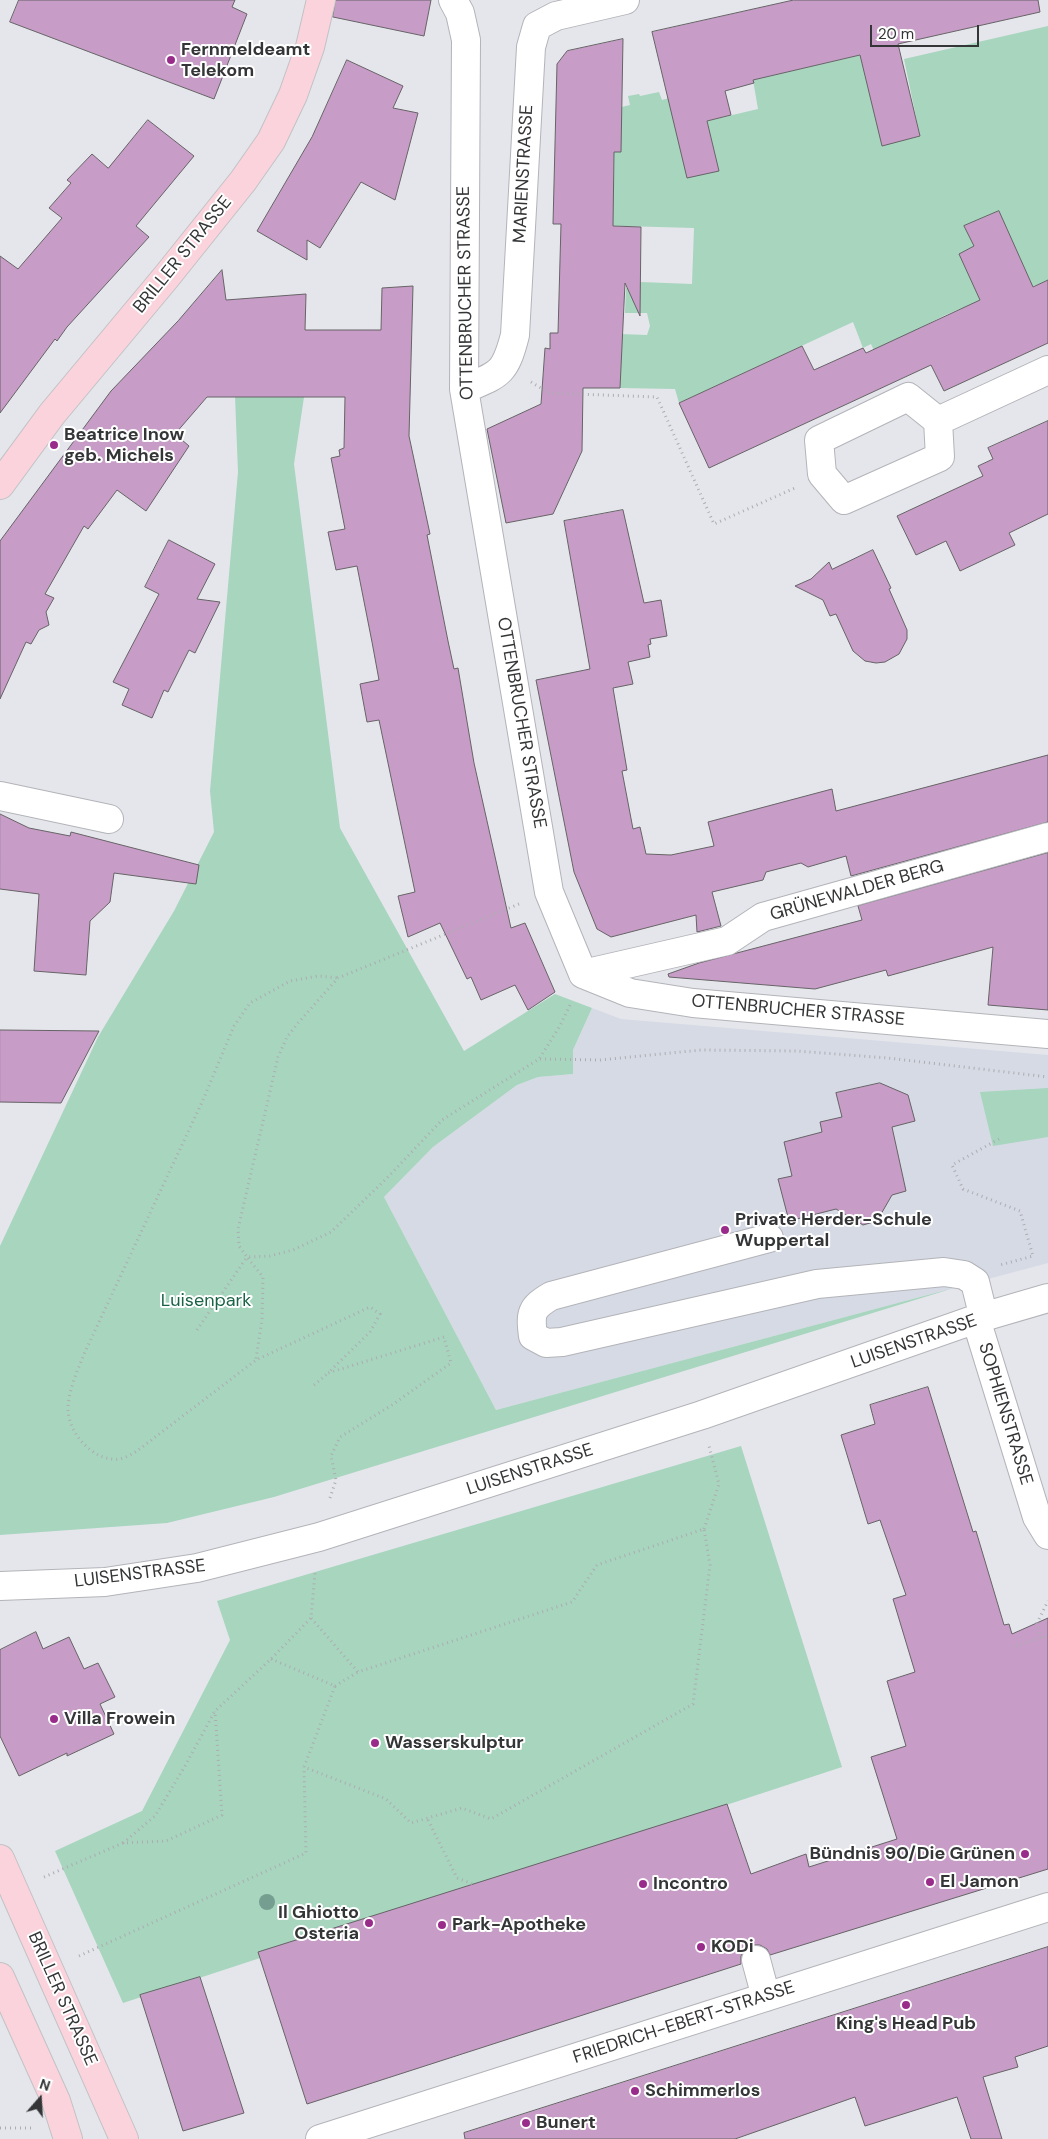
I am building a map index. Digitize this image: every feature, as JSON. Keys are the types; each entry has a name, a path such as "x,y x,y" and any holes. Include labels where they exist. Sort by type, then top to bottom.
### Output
{"main road":[{"name":"BRILLER STRASSE","path":"0,485 52,414 168,276 243,181 271,141 296,87 310,47 321,0"},
{"name":"BRILLER STRASSE","path":"0,1860 8,1888 48,1970 124,2139"},
{"path":"0,1977 56,2101 68,2139"}],"street":[{"name":"OTTENBRUCHER STRASSE","path":"453,0 460,13 466,40 464,389 549,892 583,974 630,993 693,1003 1048,1034"},
{"name":"MARIENSTRASSE","path":"464,389 492,378 505,366 515,335 531,47 537,26 556,16 625,0"},
{"path":"938,421 1048,370"},
{"path":"908,397 938,421 940,457 844,500 822,474 818,440 908,397"},
{"path":"0,796 109,819"},
{"name":"GRÜNEWALDER BERG","path":"583,974 728,941 763,917 1048,837"},
{"path":"769,1238 551,1296 537,1305 531,1318 534,1336 546,1343 562,1342 817,1284 944,1272 964,1275"},
{"name":"SOPHIENSTRASSE","path":"964,1275 975,1282 980,1319 1037,1517 1048,1536"},
{"name":"LUISENSTRASSE","path":"0,1586 105,1582 198,1568 328,1534 702,1416 980,1319 1048,1298"},
{"name":"FRIEDRICH-EBERT-STRASSE","path":"320,2139 1048,1907"},
{"path":"756,1960 766,1997"}],"path":[{"path":"549,393 656,397 714,524 795,488"},
{"path":"256,1360 262,1319 263,1276 239,1246 238,1229 278,1057 288,1037 338,978 549,892"},
{"path":"247,1257 270,1256 293,1250 331,1232 387,1178 442,1120 539,1059 560,1026 583,974"},
{"path":"314,1385 328,1374 370,1332 380,1314 370,1307 256,1360 137,1452 119,1459 102,1456 86,1447 73,1429 68,1410 73,1382 84,1354 203,1100 234,1026 250,1003 290,981 318,976 338,978"},
{"path":"539,1059 600,1060 701,1050 798,1051 888,1058 1048,1077"},
{"path":"964,1275 1034,1256 1020,1212 963,1189 952,1166 1000,1139"},
{"path":"197,1330 247,1257"},
{"path":"328,1374 444,1337 451,1362 392,1405 340,1437 331,1456 336,1480"},
{"path":"304,1767 386,1799 411,1824 462,1808 491,1819 693,1704 710,1565 704,1529 719,1484 702,1416"},
{"path":"48,1970 306,1853 304,1767 335,1686 358,1672 572,1602 597,1565 704,1529"},
{"path":"123,1843 155,1816 215,1711 271,1659 311,1618 316,1562 328,1534"},
{"path":"1041,1638 1037,1623 1048,1601"},
{"path":"311,1618 358,1672"},
{"path":"1016,1646 1048,1635"},
{"path":"271,1659 335,1686"},
{"path":"8,1888 123,1843 166,1841 222,1815 215,1711"},
{"path":"428,1820 457,1878 473,1884"}],"shaded area":[{"name":"Private Herder-Schule Wuppertal","path":"592,1008 621,1019 1048,1055 1048,1263 496,1410 384,1197 433,1147 517,1085 538,1077 573,1074 573,1050"}],"green space":[{"path":"1048,26 1048,280 946,315 876,355 871,344 863,348 853,322 679,403 675,389 620,388 620,334 647,335 650,326 647,313 625,313 626,288 639,289 640,282 692,284 694,228 587,225 614,180 614,152 621,152 621,129 601,112 630,105 628,96 639,94 640,96 659,92 662,100 684,94 672,114 719,171 707,121 758,109 753,80 882,50 902,61 864,71 882,145 920,136 904,59"},
{"name":"Luisenpark","path":"235,396 304,397 294,464 340,828 464,1051 555,994 592,1008 573,1050 573,1074 538,1077 517,1085 433,1147 384,1197 496,1410 954,1288 274,1497 167,1523 0,1535 0,1246 98,1037 174,911 214,832 210,791 238,472"},
{"path":"1048,1088 1048,1137 993,1146 980,1092"},
{"path":"741,1446 842,1767 123,2003 55,1851 142,1811 230,1640 217,1601"}],"building":[{"name":"Fernmeldeamt Telekom","path":"19,0 235,0 232,7 247,14 214,99 10,22"},
{"path":"336,0 431,0 424,36 333,17"},
{"path":"794,0 1038,0 1040,12 898,44 920,136 882,146 860,55 753,80 754,83 725,91 731,115 707,121 719,171 687,178 652,32"},
{"path":"623,39 621,152 614,152 613,226 641,227 640,316 625,283 620,388 583,388 582,451 553,514 506,523 487,429 541,404 545,348 550,349 550,333 558,333 561,224 553,224 557,64 567,51"},
{"path":"347,60 403,86 393,108 418,113 395,200 361,182 320,248 307,240 307,260 257,231 312,137"},
{"path":"148,120 194,156 136,226 149,237 67,327 57,341 55,339 0,413 0,256 18,269 62,218 49,208 71,183 67,180 92,154 108,168"},
{"path":"999,211 1033,287 1048,280 1048,343 944,391 931,365 709,468 679,403 802,346 814,370 863,348 866,353 980,300 959,254 974,246 964,226"},
{"path":"222,270 226,300 306,294 305,330 381,330 382,288 413,286 409,436 430,534 427,535 448,641 454,669 458,668 474,763 511,928 525,923 555,992 528,1010 515,985 481,1000 471,977 467,979 440,923 408,937 398,896 415,892 379,720 367,722 360,684 379,680 357,566 336,570 328,532 345,529 331,458 340,456 339,450 344,448 345,397 207,397 175,434 189,446 146,511 117,490 88,529 84,526 45,594 54,598 46,612 49,625 39,630 31,644 26,642 0,699 0,541 111,391 178,321"},
{"path":"1048,421 1048,514 1009,533 1015,545 960,571 946,541 916,555 897,516 983,476 978,466 993,459 988,448"},
{"path":"623,510 644,603 661,600 667,636 650,639 651,644 648,645 650,657 628,662 633,684 613,688 627,770 622,771 633,829 640,827 646,854 671,855 714,846 708,822 832,789 836,811 1048,755 1048,822 851,876 846,856 808,867 801,863 766,872 763,880 712,892 721,926 697,932 696,915 611,937 597,929 574,872 536,680 590,669 564,521"},
{"path":"169,540 215,564 197,599 220,602 195,653 189,650 168,692 164,690 152,718 122,705 129,689 113,682 159,594 145,587"},
{"path":"873,550 891,588 889,589 907,630 907,639 899,654 885,662 876,663 865,661 853,651 836,614 830,616 823,600 795,586 811,579 829,562 832,569"},
{"path":"0,814 29,828 70,836 71,832 199,865 196,884 114,873 110,902 90,921 86,975 34,971 39,894 0,889"},
{"path":"1048,853 1048,1010 988,1005 993,947 888,976 886,970 815,989 669,977 668,974 699,963 862,920 858,906"},
{"path":"0,1030 99,1031 61,1103 0,1102"},
{"path":"880,1083 908,1095 915,1121 892,1127 906,1191 892,1195 877,1221 863,1225 836,1209 789,1221 778,1179 792,1176 784,1142 822,1132 820,1122 842,1117 836,1093"},
{"path":"928,1387 973,1532 976,1531 1004,1625 1009,1624 1012,1634 1048,1618 1048,1869 770,1955 767,1949 760,1945 751,1945 745,1949 741,1956 741,1964 307,2104 258,1952 727,1804 751,1874 806,1854 809,1867 897,1839 871,1757 906,1746 887,1681 915,1672 893,1599 906,1595 880,1520 868,1524 841,1435 875,1424 870,1405"},
{"name":"Villa Frowein","path":"36,1632 43,1649 69,1637 84,1669 98,1663 115,1697 100,1704 114,1734 67,1756 67,1753 19,1776 0,1736 0,1650"},
{"path":"1048,1947 1048,2046 1015,2057 1018,2067 983,2077 1002,2139 971,2139 957,2097 865,2126 855,2097 735,2139 465,2139 464,2133"},
{"path":"200,1977 244,2113 183,2131 140,1995"}],"place":[{"name":"Fernmeldeamt Telekom","path":"171,60"},
{"name":"Beatrice Inow geb. Michels","path":"54,445"},
{"name":"Private Herder-Schule Wuppertal","path":"725,1230"},
{"name":"Villa Frowein","path":"54,1719"},
{"name":"Wasserskulptur","path":"375,1743"},
{"name":"Bündnis 90/Die Grünen","path":"1025,1854"},
{"name":"El Jamon","path":"930,1882"},
{"name":"Incontro","path":"643,1884"},
{"name":"Il Ghiotto Osteria","path":"369,1923"},
{"name":"Park-Apotheke","path":"442,1925"},
{"name":"KODi","path":"701,1947"},
{"name":"King's Head Pub","path":"906,2005"},
{"name":"Schimmerlos","path":"635,2091"},
{"name":"Bunert","path":"526,2123"}]}
